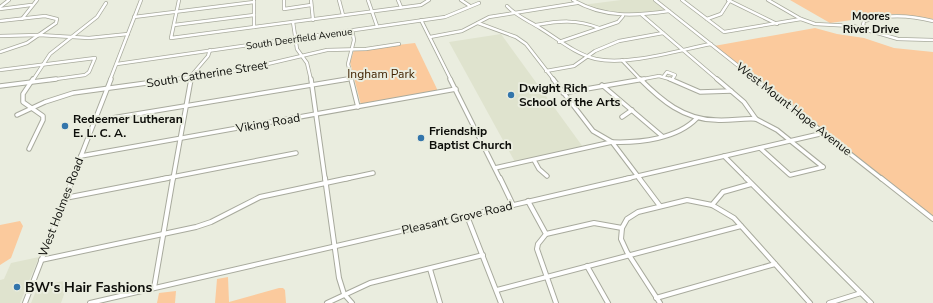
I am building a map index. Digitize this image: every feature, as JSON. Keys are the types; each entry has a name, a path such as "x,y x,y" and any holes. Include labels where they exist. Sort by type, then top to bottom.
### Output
{"street":[{"path":"0,8 9,0"},
{"path":"22,19 37,0"},
{"name":"West Holmes Road","path":"25,303 141,0"},
{"path":"179,0 171,38 401,8 421,5 428,1"},
{"path":"284,0 284,9 311,6"},
{"path":"311,0 313,20"},
{"path":"339,0 343,15"},
{"path":"368,0 377,26"},
{"path":"398,0 401,8"},
{"path":"462,0 470,6"},
{"path":"573,0 597,11 623,16 669,11"},
{"name":"West Mount Hope Avenue","path":"655,0 933,218"},
{"path":"682,0 724,32 801,19"},
{"path":"708,19 721,14 729,0 777,24"},
{"path":"768,0 801,19 820,25 847,25 898,39 933,40"},
{"path":"134,17 254,1 254,27"},
{"path":"29,149 43,120 41,113 23,102 22,98 42,64 50,54 97,17 106,3"},
{"name":"South Deerfield Avenue","path":"117,64 452,15 479,3"},
{"path":"430,37 462,31 489,17 577,3"},
{"path":"0,8 32,5"},
{"path":"507,6 512,13 536,26 559,42 588,56 602,60 622,60 711,44"},
{"path":"174,25 254,15"},
{"path":"642,15 744,102 756,119"},
{"path":"0,21 45,16 56,19 56,23 23,46 0,52"},
{"path":"559,42 618,22 623,16"},
{"path":"870,31 863,25 864,21 888,16 907,16 933,21"},
{"path":"422,20 513,205"},
{"path":"536,26 572,20 584,22 599,28"},
{"path":"293,22 297,49 309,67 338,278 344,294 352,303"},
{"path":"478,23 521,41 593,131 612,142 660,206"},
{"path":"352,30 354,40 348,61 358,107"},
{"path":"546,71 574,66 600,48 619,41 663,33"},
{"path":"0,36 39,35 100,37 128,34"},
{"name":"South Catherine Street","path":"17,115 64,95 246,69 327,50 399,44"},
{"path":"154,288 192,72 208,56 210,50"},
{"path":"0,70 94,58 95,60 89,72 85,75 0,86"},
{"path":"622,60 667,105 682,113 697,118 710,120 739,117 756,119 777,130 791,140 823,167 790,175 760,148"},
{"path":"664,76 667,72 671,72 675,74 673,78"},
{"path":"563,93 640,78 664,76 673,78 684,86 697,92 706,93 730,91"},
{"path":"94,121 352,78"},
{"path":"602,86 618,101 632,110 662,136"},
{"name":"Viking Road","path":"81,156 456,89"},
{"path":"622,116 632,110"},
{"path":"495,168 612,142 629,143 662,136 682,130 694,123 697,118"},
{"name":"Pleasant Grove Road","path":"90,303 824,133"},
{"path":"65,198 296,154"},
{"path":"724,156 870,303"},
{"path":"534,160 539,169 547,176"},
{"path":"41,260 204,225 260,197 373,173"},
{"path":"712,205 721,193 751,184"},
{"path":"660,303 629,255 622,239 622,228 631,215 687,200 712,205 727,213 741,226 810,303"},
{"path":"528,201 546,234"},
{"path":"467,216 502,303"},
{"path":"556,303 537,249 538,244 546,234 594,223 622,228"},
{"path":"496,290 741,226"},
{"path":"327,303 370,283 483,255"},
{"path":"656,298 775,264"},
{"path":"588,266 608,303"},
{"path":"430,269 440,303"},
{"path":"829,303 861,293"}],"shaded area":[{"path":"621,0 653,0 666,11 621,15 582,5"},
{"name":"Dwight Rich School of the Arts","path":"501,34 583,147 515,162 449,42"},
{"path":"39,257 20,303 0,303 0,280 4,279 11,263"},
{"path":"69,280 61,303 31,303 38,286"}],"green space":[{"path":"790,0 933,0 933,19 896,14 830,23"},
{"path":"815,28 837,34 864,38 894,48 933,52 933,217 714,46"},
{"name":"Ingham Park","path":"415,43 437,89 437,92 361,105 350,62 354,50"},
{"path":"20,221 23,226 11,258 0,265 0,225"},
{"path":"228,277 229,302 283,288 285,290 286,303 215,303 217,279"},
{"path":"176,291 175,303 157,303 159,293"}],"place":[{"name":"Dwight Rich School of the Arts","path":"511,95"},
{"name":"Redeemer Lutheran E. L. C. A.","path":"65,126"},
{"name":"Friendship Baptist Church","path":"421,138"},
{"name":"BW's Hair Fashions","path":"17,287"}],"district":[{"name":"Moores River Drive","path":"871,22"}]}
